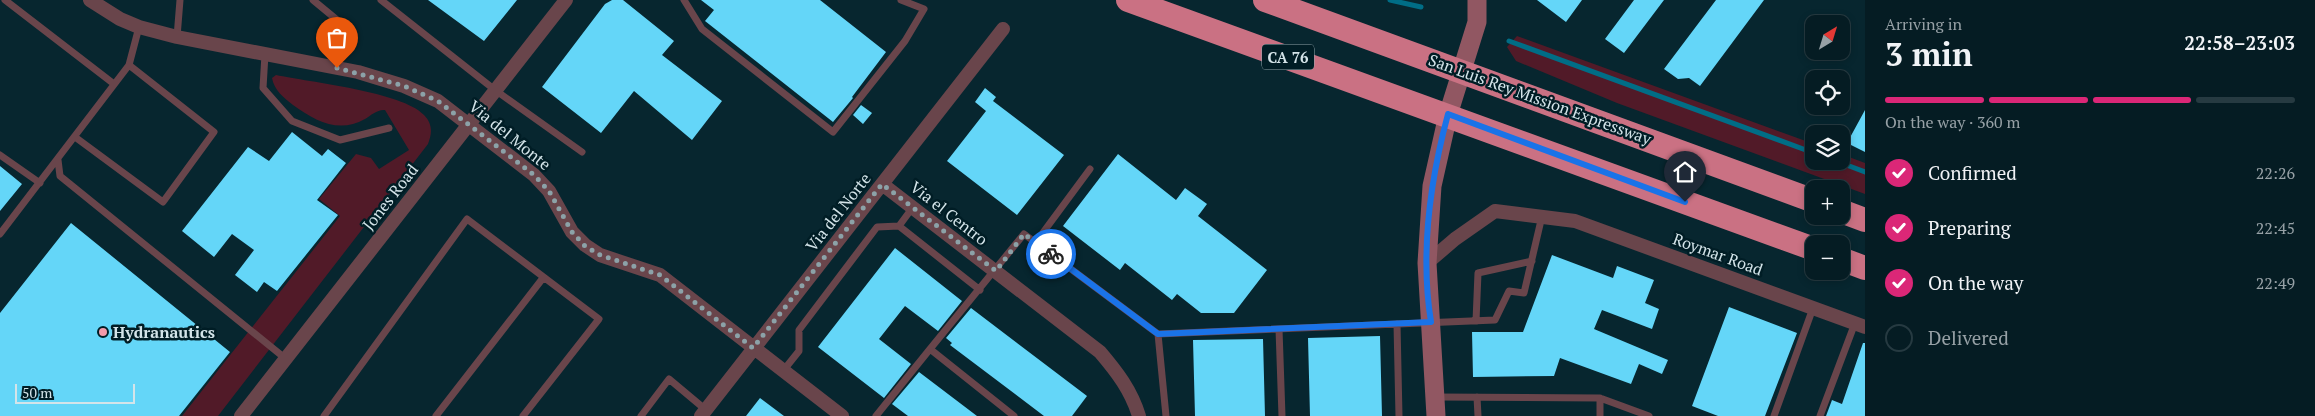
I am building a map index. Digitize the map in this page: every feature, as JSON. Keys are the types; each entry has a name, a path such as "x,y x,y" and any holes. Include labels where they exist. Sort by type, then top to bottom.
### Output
{"highway":[{"name":"CA 76","path":"1128,0 1448,114 1805,246"},
{"name":"San Luis Rey Mission Expressway","path":"1265,0 1463,70 1805,198"},
{"path":"1850,214 1865,220"},
{"path":"1850,262 1865,268"}],"street":[{"name":"Via del Monte","path":"90,0 120,19 139,26 177,37 337,68 404,86 438,101 534,175 549,191 572,232 585,246 600,255 660,275 842,416"},
{"name":"Jones Road","path":"241,416 566,0"},
{"path":"1436,416 1427,264 1432,186 1448,114 1477,22 1477,0"},
{"name":"Via del Norte","path":"704,413 1003,29"},
{"name":"Via el Centro","path":"882,184 1100,352 1124,380 1134,400 1139,416"},
{"name":"Roymar Road","path":"1427,264 1455,239 1495,211 1575,220 1860,325"}],"lane":[{"path":"5,0 114,84"},
{"path":"177,37 180,0"},
{"path":"313,0 342,24 337,68"},
{"path":"381,0 495,90 582,152"},
{"path":"684,0 702,29 833,132 906,41 924,9 901,0"},
{"path":"0,234 129,65 139,26"},
{"path":"265,54 263,88 292,120 340,140 389,128"},
{"path":"75,137 163,202 214,132 129,65"},
{"path":"0,155 40,183"},
{"path":"58,160 60,176 286,359"},
{"path":"1036,242 1090,169"},
{"path":"898,226 913,207"},
{"path":"876,416 996,271 1024,234 1158,334 1495,320 1509,291 1524,293 1542,216"},
{"path":"324,416 467,219 599,319 523,416"},
{"path":"783,371 799,351 798,330 877,227 898,226 980,290"},
{"path":"1476,321 1478,274 1532,261"},
{"path":"436,416 543,278"},
{"path":"1774,416 1813,308"},
{"path":"1398,324 1399,416"},
{"path":"1820,416 1860,325"},
{"path":"1279,329 1282,416"},
{"path":"1158,334 1166,416"},
{"path":"930,349 1014,416"},
{"path":"641,416 669,379 704,413"},
{"path":"1436,397 1600,398 1648,416"},
{"path":"1476,397 1478,416"},
{"path":"1600,398 1600,416"}],"shaded area":[{"path":"1517,36 1805,141 1805,170 1850,170 1850,157 1865,163 1865,194 1850,188 1850,180 1827,180 1617,103 1516,61 1507,47"},
{"path":"276,75 377,94 413,107 424,115 429,122 431,133 428,144 218,416 182,416 340,216 319,199 356,154 371,158 379,169 409,150 385,110 377,111 355,123 346,125 328,124 310,116 283,97 273,82 272,78"}],"building":[{"path":"428,0 517,0 484,41"},
{"path":"612,0 623,0 674,41 662,55 722,101 692,140 634,91 601,133 542,87 605,4"},
{"path":"701,0 820,0 886,52 833,122 705,21 714,10"},
{"path":"1537,0 1582,0 1566,22"},
{"path":"1634,0 1664,0 1624,53 1605,39"},
{"path":"1716,0 1764,0 1700,86 1689,78 1678,79 1664,69"},
{"path":"985,88 996,97 993,101 1064,155 1017,215 947,161 986,111 975,102"},
{"path":"861,105 872,113 863,124 853,115"},
{"path":"1865,110 1865,152 1850,144 1850,138"},
{"path":"292,132 322,156 328,149 346,163 317,200 338,215 277,291 264,282 257,292 235,275 254,250 232,234 214,257 182,231 248,147 269,161"},
{"path":"1118,154 1176,200 1185,188 1207,204 1198,216 1267,270 1234,313 1201,313 1177,294 1172,300 1125,263 1120,270 1063,226"},
{"path":"0,166 22,184 0,211"},
{"name":"Hydranautics","path":"71,223 230,352 179,416 0,416 0,313"},
{"path":"895,248 962,301 938,331 905,306 879,339 911,364 884,398 818,347"},
{"path":"1552,255 1613,278 1617,266 1654,280 1645,303 1659,309 1652,329 1602,310 1594,329 1668,360 1662,374 1639,364 1631,384 1560,358 1554,376 1473,377 1472,332 1523,332"},
{"path":"1729,307 1797,333 1765,416 1718,416 1692,406"},
{"path":"971,308 1087,396 1072,416 1044,416 950,345 952,343 946,338"},
{"path":"1380,336 1382,416 1310,416 1308,338"},
{"path":"1263,339 1265,416 1195,416 1193,340"},
{"path":"1863,343 1865,343 1865,416 1826,416 1832,400 1842,404"},
{"path":"919,372 977,416 908,416 892,404"},
{"path":"760,398 784,416 746,416"}],"waterway":[{"path":"1390,0 1421,7"},
{"path":"1509,41 1805,150"},
{"path":"1850,166 1865,172"}],"way so far":[{"path":"337,68 358,72 404,86 438,101 534,175 549,191 572,232 585,246 600,255 660,275 753,348 882,184 996,271 1024,234 1051,254"}],"place":[{"name":"Hydranautics","path":"103,332"}],"route":[{"path":"1051,254 1158,334 1431,322 1427,264 1432,186 1448,114 1685,202"}]}
